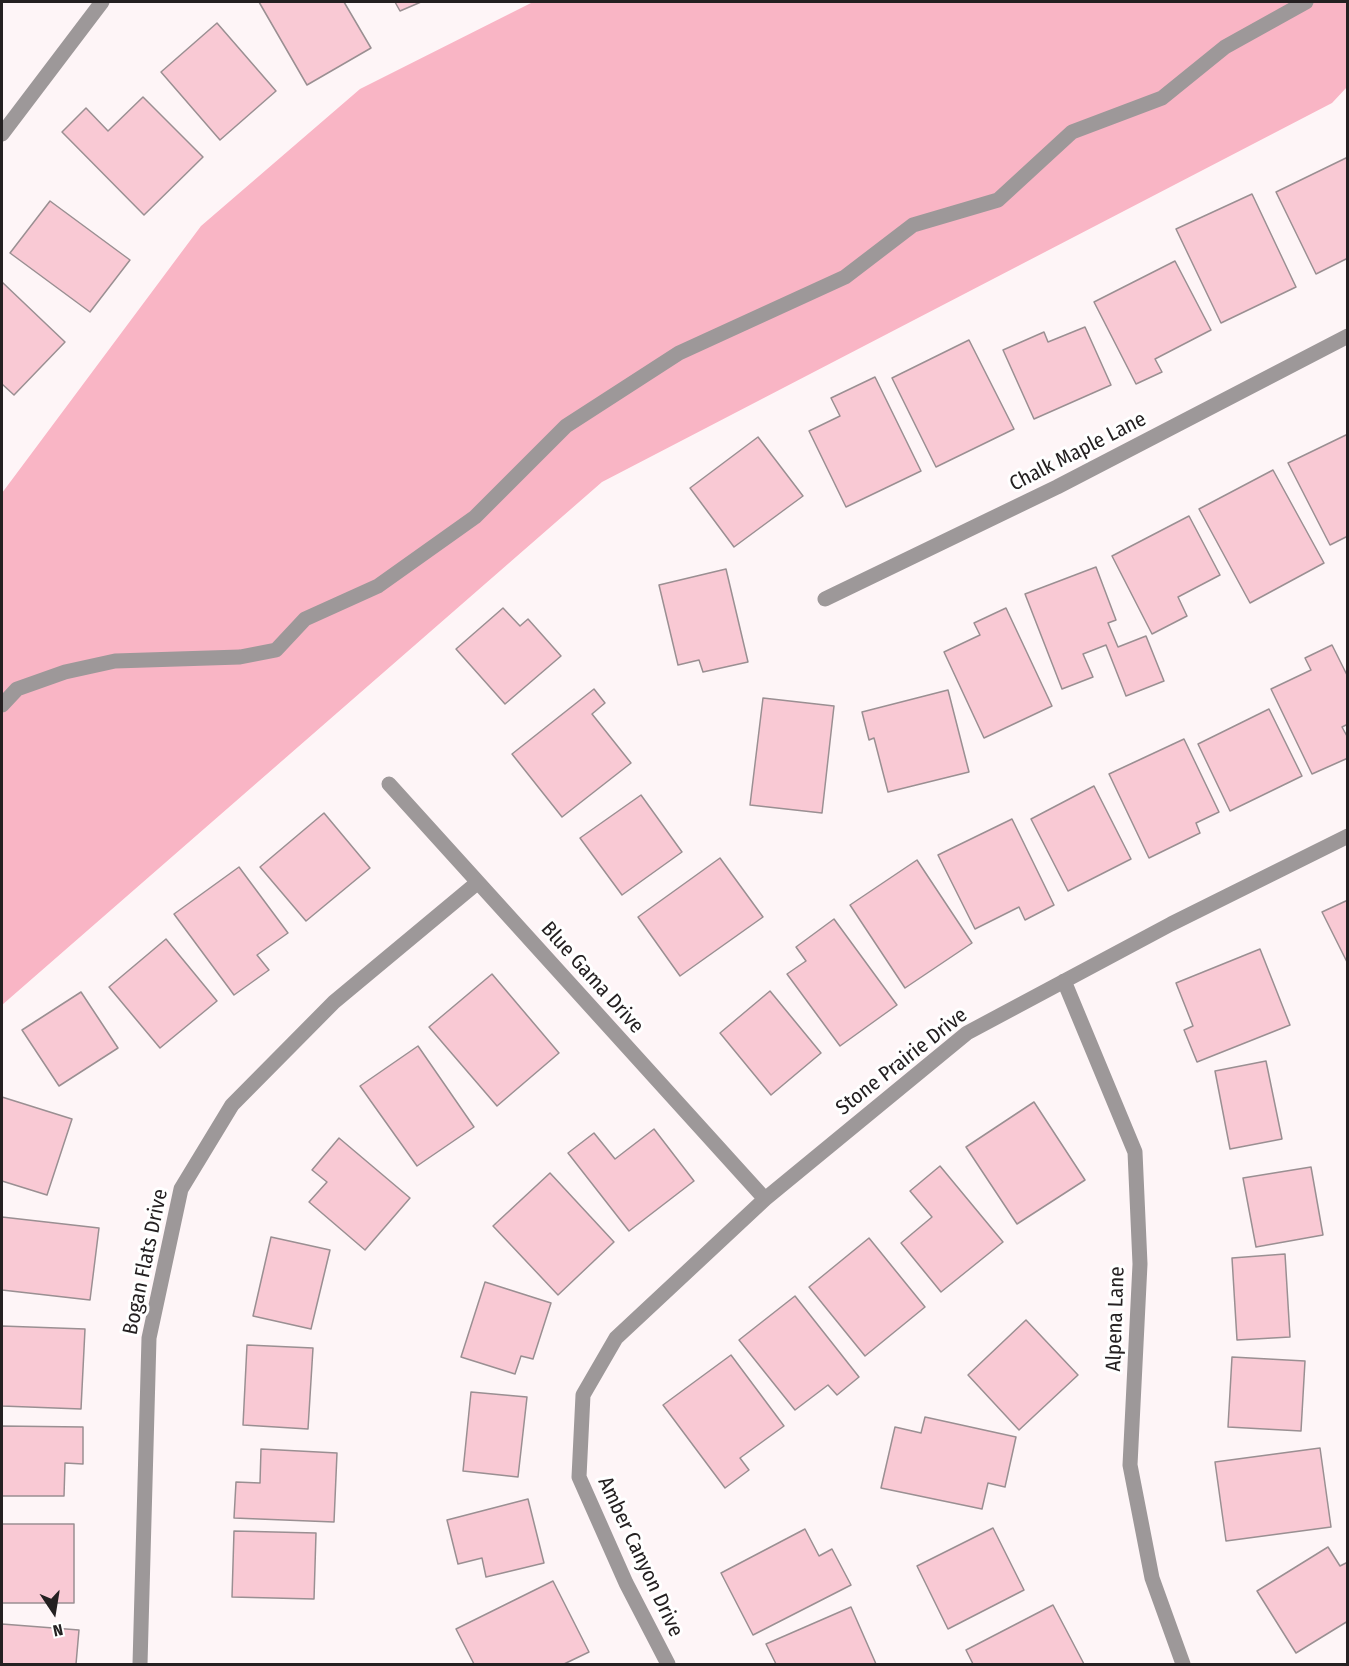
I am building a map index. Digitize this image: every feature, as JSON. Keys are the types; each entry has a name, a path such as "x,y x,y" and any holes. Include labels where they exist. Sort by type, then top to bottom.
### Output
{"street":[{"path":"2,134 102,2"},
{"path":"2,705 17,689 65,672 115,661 240,657 276,650 306,619 378,586 475,517 566,426 679,353 845,277 914,225 998,200 1072,132 1162,98 1225,47 1306,2"},
{"name":"Chalk Maple Lane","path":"825,599 1057,487 1347,336"},
{"name":"Blue Gama Drive","path":"389,784 765,1199"},
{"name":"Stone Prairie Drive","path":"583,1395 616,1338 765,1199 967,1033 1171,924 1347,836"},
{"name":"Bogan Flats Drive","path":"140,1665 149,1338 181,1189 232,1105 333,1002 477,883"},
{"name":"Alpena Lane","path":"1064,981 1135,1152 1140,1264 1130,1465 1152,1578 1183,1665"},
{"name":"Amber Canyon Drive","path":"583,1395 579,1477 626,1583 668,1665"}],"shaded area":[{"path":"533,2 1347,2 1347,87 1332,103 602,482 2,1005 2,493 201,226 360,89"}],"building":[{"path":"259,2 344,2 371,48 307,85"},
{"path":"395,2 421,2 400,11"},
{"path":"217,23 276,91 220,140 161,72"},
{"path":"143,97 203,157 144,215 62,132 86,108 108,131"},
{"path":"1348,157 1348,258 1316,274 1276,192"},
{"path":"1252,194 1296,287 1221,323 1176,229"},
{"path":"50,201 130,260 90,312 10,253"},
{"path":"1175,261 1211,330 1155,359 1162,372 1136,384 1094,302"},
{"path":"2,282 65,342 14,395 2,384"},
{"path":"1085,327 1111,385 1034,419 1003,350 1044,332 1048,342"},
{"path":"969,340 1014,429 936,467 892,378"},
{"path":"875,377 921,471 846,507 809,431 840,416 831,398"},
{"path":"1348,434 1348,536 1330,545 1288,463"},
{"path":"758,437 803,496 734,547 690,488"},
{"path":"1273,470 1324,563 1250,603 1199,509"},
{"path":"1189,516 1220,575 1178,597 1187,616 1152,634 1112,556"},
{"path":"1096,567 1116,620 1108,623 1118,647 1146,636 1164,681 1126,696 1106,645 1083,654 1093,677 1062,689 1025,594"},
{"path":"726,569 748,662 703,672 699,660 678,665 659,585"},
{"path":"503,608 520,626 528,619 561,656 505,704 456,649"},
{"path":"1006,608 1052,706 984,738 944,652 980,635 974,623"},
{"path":"1332,645 1348,677 1348,724 1342,727 1348,738 1348,758 1312,774 1271,689 1311,670 1305,658"},
{"path":"594,689 605,703 592,714 631,763 562,817 512,754"},
{"path":"948,690 969,772 888,792 874,738 869,740 862,712"},
{"path":"763,698 834,706 822,813 750,805"},
{"path":"1269,709 1302,776 1230,811 1198,744"},
{"path":"1184,739 1219,812 1196,823 1200,833 1149,858 1109,774"},
{"path":"1094,786 1131,859 1068,891 1031,819"},
{"path":"641,795 682,852 622,895 580,838"},
{"path":"324,813 370,868 306,921 260,867"},
{"path":"1012,819 1054,905 1025,920 1019,907 975,929 938,855"},
{"path":"720,858 763,917 680,976 638,917"},
{"path":"917,860 972,943 905,988 850,905"},
{"path":"239,867 288,933 257,955 269,970 234,995 174,914"},
{"path":"1348,900 1348,964 1322,912"},
{"path":"834,919 897,1005 840,1046 787,974 806,961 796,947"},
{"path":"166,939 217,1001 160,1048 109,987"},
{"path":"1260,949 1290,1025 1197,1062 1184,1030 1193,1026 1176,983"},
{"path":"492,974 559,1053 497,1106 429,1027"},
{"path":"770,991 821,1053 771,1095 720,1033"},
{"path":"81,992 118,1048 59,1086 22,1030"},
{"path":"418,1046 474,1127 417,1166 360,1086"},
{"path":"1266,1061 1282,1139 1230,1149 1215,1071"},
{"path":"2,1097 72,1119 47,1195 2,1181"},
{"path":"1034,1102 1085,1180 1017,1224 966,1147"},
{"path":"654,1129 694,1181 629,1231 568,1153 594,1133 615,1159"},
{"path":"339,1138 410,1198 365,1250 309,1202 327,1182 312,1170"},
{"path":"940,1166 1003,1242 941,1292 901,1243 932,1217 910,1191"},
{"path":"1311,1167 1323,1235 1256,1247 1243,1178"},
{"path":"550,1173 614,1242 558,1295 493,1226"},
{"path":"2,1217 99,1228 90,1300 2,1290"},
{"path":"271,1237 330,1250 311,1329 253,1316"},
{"path":"869,1238 925,1307 865,1356 809,1287"},
{"path":"1285,1254 1290,1337 1237,1340 1232,1258"},
{"path":"485,1282 551,1303 533,1359 521,1356 515,1374 461,1357"},
{"path":"795,1296 859,1377 837,1395 828,1385 795,1410 739,1340"},
{"path":"1026,1320 1078,1375 1019,1430 968,1375"},
{"path":"2,1326 85,1329 81,1409 2,1406"},
{"path":"247,1345 313,1348 308,1429 243,1425"},
{"path":"731,1355 784,1426 740,1458 749,1470 725,1488 663,1405"},
{"path":"1232,1357 1305,1361 1301,1431 1228,1427"},
{"path":"471,1392 527,1397 518,1477 463,1471"},
{"path":"925,1417 1016,1437 1005,1487 988,1483 982,1509 881,1488 895,1427 921,1433"},
{"path":"2,1426 83,1427 83,1464 65,1463 64,1496 2,1496"},
{"path":"1320,1448 1331,1527 1226,1541 1215,1462"},
{"path":"261,1449 337,1453 334,1522 234,1518 236,1482 260,1483"},
{"path":"528,1499 544,1563 486,1577 482,1558 458,1564 447,1520"},
{"path":"2,1524 74,1524 74,1603 2,1603"},
{"path":"993,1528 1024,1590 948,1629 917,1566"},
{"path":"805,1529 819,1556 832,1549 851,1585 753,1635 721,1573"},
{"path":"234,1531 316,1533 314,1599 232,1597"},
{"path":"1328,1547 1340,1566 1348,1562 1348,1621 1296,1653 1257,1591"},
{"path":"553,1581 589,1652 564,1664 474,1664 456,1629"},
{"path":"1053,1605 1084,1664 973,1664 966,1650"},
{"path":"851,1607 876,1664 776,1664 766,1644"},
{"path":"2,1624 79,1630 76,1664 2,1664"}]}
